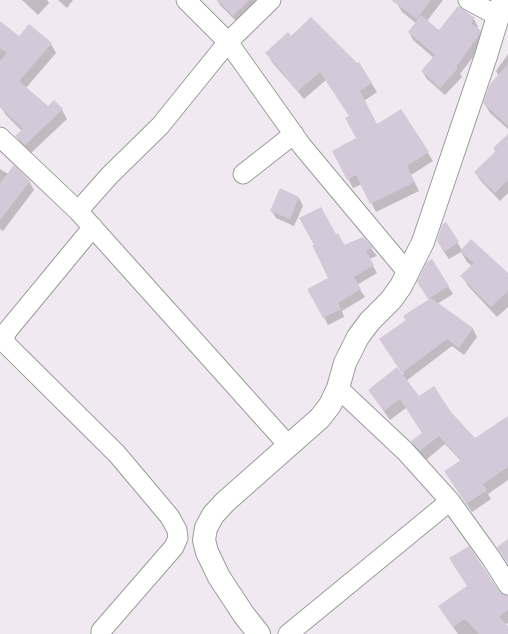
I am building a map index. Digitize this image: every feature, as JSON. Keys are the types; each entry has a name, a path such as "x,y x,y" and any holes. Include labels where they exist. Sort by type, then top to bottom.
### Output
{"street":[{"path":"186,0 228,42 294,134 408,273"},
{"path":"78,211 110,175 160,126 228,42 271,0"},
{"path":"259,634 244,615 219,577 207,552 204,540 206,528 213,515 225,502 320,418 330,405 338,388 346,363 358,336 390,300 401,286 408,273 428,228 486,56 500,8 468,0"},
{"path":"243,174 294,134"},
{"path":"0,137 93,227 289,446"},
{"path":"93,227 8,330 4,337 7,345 117,454 170,517 177,530 178,538 174,547 101,631 101,634"},
{"path":"338,388 405,451 450,501 491,558 508,585"},
{"path":"288,634 450,501"},
{"path":"178,538 204,540"}],"building":[{"path":"217,0 249,0 233,16"},
{"path":"391,0 431,0 417,19"},
{"path":"458,6 475,18 471,23 481,31 456,67 458,68 440,88 421,71 435,55 408,32 421,15 439,30"},
{"path":"311,17 357,63 359,62 372,83 360,91 377,124 401,109 429,152 407,166 415,182 370,204 356,175 347,180 332,151 356,138 345,118 349,116 320,72 298,91 265,53 288,32 291,36"},
{"path":"0,21 19,36 29,24 52,43 19,81 48,106 54,100 63,109 25,145 15,136 23,129 0,107 0,61 7,53 0,48"},
{"path":"508,64 508,126 483,103 490,84"},
{"path":"508,134 508,180 495,193 474,172 496,151 493,148"},
{"path":"14,165 30,181 0,220 0,183"},
{"path":"280,188 299,197 290,219 270,211"},
{"path":"321,207 344,245 363,237 373,248 366,251 374,265 354,277 361,289 338,303 341,309 323,318 307,289 328,278 312,245 314,245 299,218"},
{"path":"446,222 459,242 444,252 437,241 442,225"},
{"path":"471,239 508,273 508,291 491,307 460,276 474,263 460,251"},
{"path":"432,259 449,286 428,299 417,282 427,262"},
{"path":"431,298 473,328 459,348 447,339 402,373 379,339 406,320 403,316"},
{"path":"397,367 419,396 434,386 451,412 475,438 508,416 508,467 483,484 487,490 466,504 444,471 461,460 439,436 420,451 411,441 422,433 400,399 384,411 368,390"},
{"path":"508,539 508,564 497,547"},
{"path":"469,546 499,591 508,596 508,610 499,617 508,626 508,634 479,634 465,619 453,627 438,606 467,586 449,558"}]}
